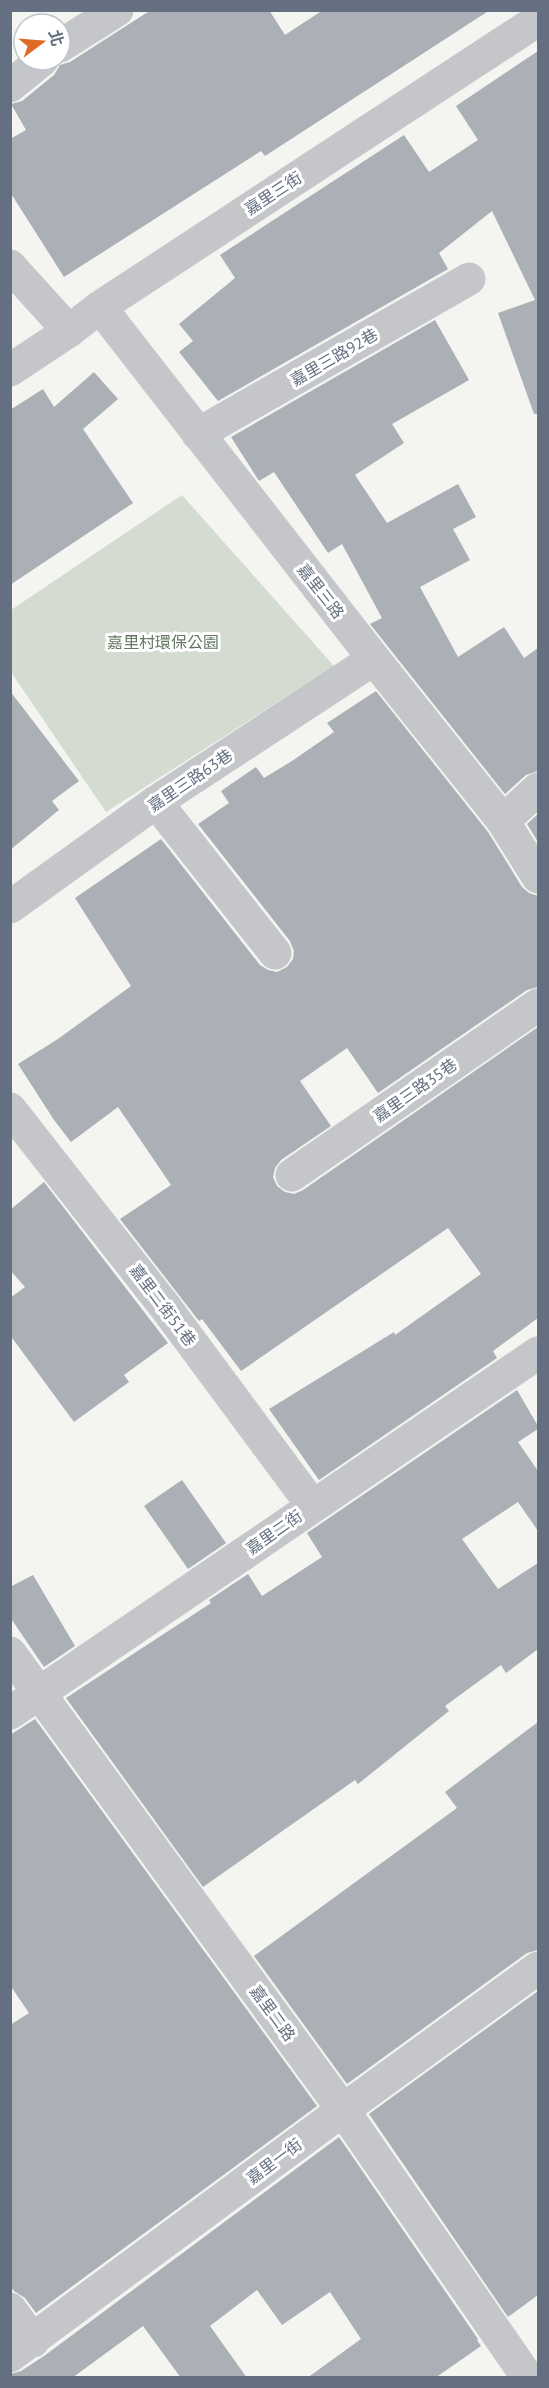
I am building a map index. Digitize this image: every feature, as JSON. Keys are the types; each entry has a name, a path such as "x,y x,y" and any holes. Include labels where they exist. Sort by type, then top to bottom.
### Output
{"street":[{"path":"72,38 117,10"},
{"name":"嘉里三街","path":"10,370 69,331 100,307 538,20"},
{"path":"10,86 27,72"},
{"path":"10,266 69,331"},
{"name":"嘉里三路92巷","path":"198,434 470,279"},
{"name":"嘉里三路","path":"100,307 374,659 503,820 538,878"},
{"name":"嘉里三路63巷","path":"10,907 156,802 374,659"},
{"path":"503,820 538,789"},
{"path":"156,802 274,953"},
{"name":"嘉里三路35巷","path":"292,1175 538,1005"},
{"name":"嘉里二街51巷","path":"10,1109 166,1308 312,1505"},
{"name":"嘉里二街","path":"10,1713 538,1353"},
{"name":"嘉里二路","path":"10,1653 343,2110 528,2378"},
{"name":"嘉里一街","path":"22,2349 538,1968"},
{"path":"10,2309 22,2349"}],"green space":[{"name":"嘉里村環保公園","path":"182,495 334,666 106,812 11,672 11,610"}],"building":[{"path":"151,10 269,10 285,35 323,10 490,10 265,156 261,151 64,277 10,192 10,139 26,130 11,104 22,101 56,72 72,72 72,61"},
{"path":"538,51 538,414 534,414 498,313 535,300 492,211 439,253 448,269 218,401 179,352 193,341 179,324 235,278 220,255 404,135 429,172 478,140 456,106"},
{"path":"435,320 469,380 392,424 404,443 355,475 387,523 458,484 476,517 453,529 470,560 420,587 458,657 504,627 524,658 538,648 538,771 526,775 505,794 370,624 382,618 342,544 328,553 274,472 259,481 231,437"},
{"path":"94,372 118,399 83,429 133,503 10,585 10,410 43,389 54,407"},
{"path":"10,691 79,781 52,801 59,810 10,850"},
{"path":"376,691 488,832 522,887 538,896 538,987 527,990 378,1093 347,1048 300,1081 331,1126 281,1160 275,1168 273,1177 277,1186 285,1192 294,1194 303,1190 538,1027 538,1318 493,1351 497,1358 319,1480 269,1409 394,1332 395,1335 481,1274 448,1228 241,1371 202,1319 199,1321 120,1219 171,1185 118,1107 71,1142 18,1064 58,1039 131,986 75,898 161,839 260,965 277,972 287,967 293,959 294,951 290,941 198,824 229,803 221,791 256,767 264,778 292,761 334,732 327,723"},
{"path":"538,814 538,842 527,824"},
{"path":"44,1182 168,1343 124,1375 129,1382 74,1422 10,1335 10,1298 25,1287 10,1270 10,1210"},
{"path":"517,1390 538,1426 538,1429 518,1442 538,1471 538,1531 518,1502 462,1539 498,1589 538,1563 538,1649 506,1673 501,1665 445,1706 449,1711 358,1784 355,1780 203,1887 66,1698 211,1603 209,1600 248,1574 262,1596 322,1557 307,1533"},
{"path":"182,1480 226,1543 188,1569 144,1506"},
{"path":"33,1575 75,1646 44,1667 10,1617 10,1587"},
{"path":"35,1719 317,2106 36,2313 25,2298 10,2286 10,2025 29,2013 10,1985 10,1735"},
{"path":"538,1722 538,1950 527,1953 347,2084 254,1956 457,1808 445,1792"},
{"path":"538,1991 538,2295 508,2317 369,2114"},
{"path":"339,2137 481,2346 435,2378 307,2378 361,2339 330,2292 282,2325 257,2290 210,2326 247,2378 181,2378 143,2326 72,2378 10,2378 10,2374 21,2371 44,2356"}]}
